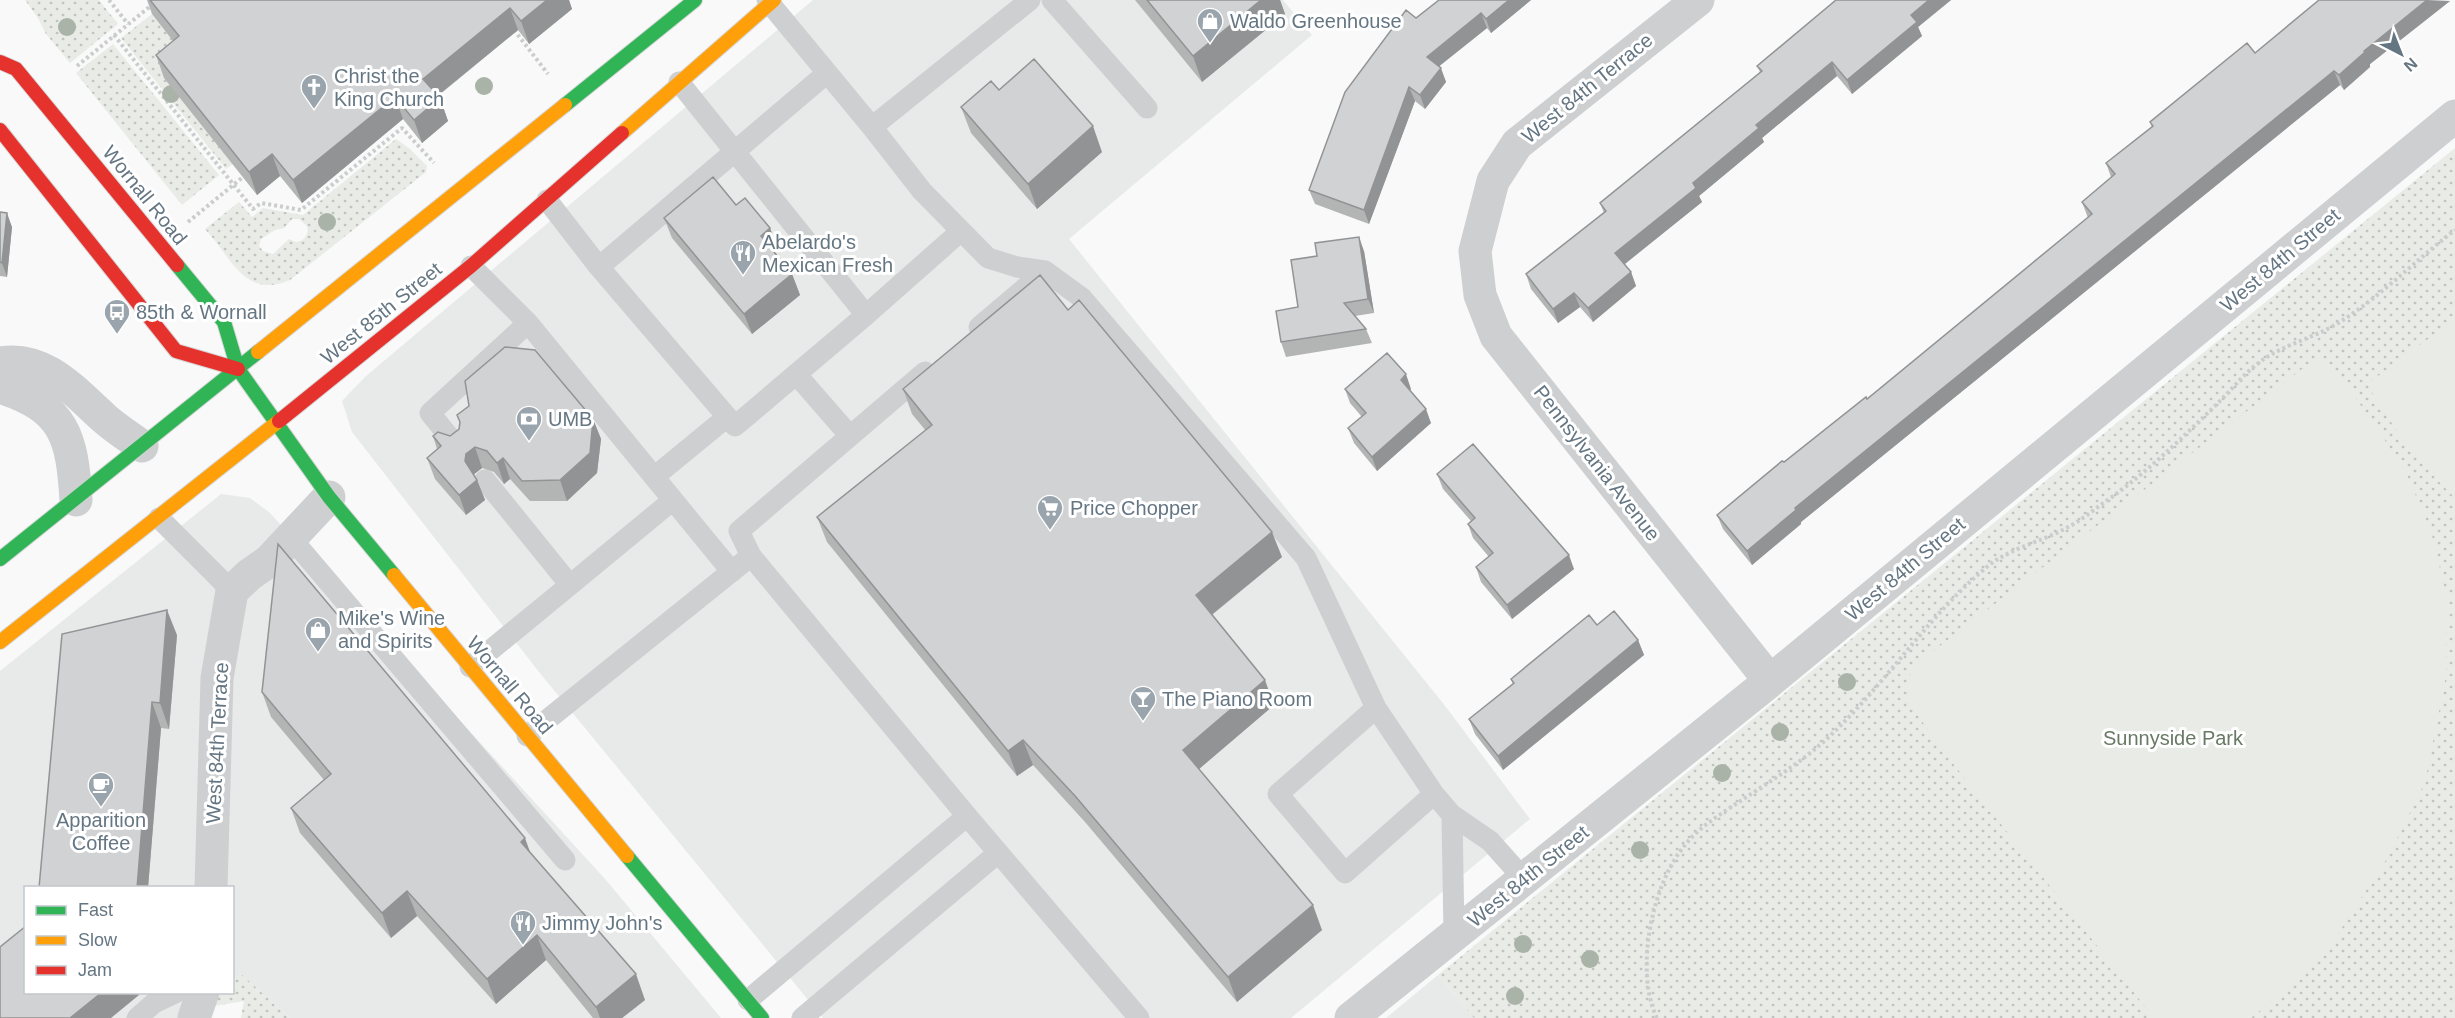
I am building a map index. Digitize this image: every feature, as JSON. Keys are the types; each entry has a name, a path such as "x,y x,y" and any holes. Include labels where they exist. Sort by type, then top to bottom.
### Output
{"main road":[{"path":"0,559 695,0"},
{"name":"West 85th Street","path":"0,642 159,518 471,266 770,1"},
{"name":"Wornall Road","path":"0,62 16,69 224,322 238,369 329,497 762,1018"},
{"path":"0,130 176,351 238,369"}],"street":[{"name":"West 84th Terrace","path":"1482,223 1493,181 1517,144 1698,0"},
{"name":"West 84th Street","path":"1351,1018 1770,681 2455,116"},
{"name":"Pennsylvania Avenue","path":"1482,223 1475,251 1480,295 1496,336 1770,681"},
{"path":"0,363 15,360 42,368 68,384 105,420 142,446"},
{"path":"0,387 24,395 48,410 64,433 74,459 76,500"},
{"path":"232,591 269,561 329,497"},
{"name":"West 84th Terrace","path":"211,886 217,678 232,591"},
{"path":"194,1018 203,994"}],"lane":[{"path":"872,127 1030,0"},
{"path":"1052,0 1147,108"},
{"path":"770,1 922,191 988,258 1017,267 1045,271 1083,298 1306,558 1376,708 1434,794 1452,815 1490,841 1524,879"},
{"path":"599,267 827,73"},
{"path":"679,82 866,315"},
{"path":"547,200 599,267 735,426 961,231"},
{"path":"471,266 528,323 732,572"},
{"path":"965,339 1045,271"},
{"path":"455,444 430,413 528,323"},
{"path":"938,361 739,531 751,556 998,853 1139,1018"},
{"path":"796,374 850,436"},
{"path":"654,477 727,417"},
{"path":"485,480 570,585"},
{"path":"470,667 673,500"},
{"path":"159,518 232,591"},
{"path":"291,538 566,860"},
{"path":"527,736 751,556"},
{"path":"1376,708 1278,794 1345,873 1434,794"},
{"path":"1452,815 1454,935"},
{"path":"748,1000 967,816"},
{"path":"802,1018 998,853"},
{"path":"136,1018 154,1004 175,994"}],"path":[{"path":"109,0 128,24"},
{"path":"76,66 157,1"},
{"path":"512,28 549,74"},
{"path":"114,35 253,209 261,203 301,210 402,128 433,162"},
{"path":"188,222 243,177"},
{"path":"1657,1018 1651,1005 1648,987 1650,932 1655,902 1664,878 1685,845 1710,821 1794,765 1836,730 1942,610 1991,564 2020,548 2068,528 2105,503 2159,459 2256,365 2278,351 2337,324 2365,305 2455,230"}],"shaded area":[{"path":"813,0 1283,0 1312,35 1069,239 1446,707 1530,819 1291,1018 823,1018 539,672 352,432 342,401 366,376"},
{"path":"221,494 250,498 269,512 606,880 721,1018 290,1018 241,974 234,980 234,886 24,886 24,994 217,994 187,1018 0,1018 0,671"},
{"path":"1438,975 1474,1018 1386,1018"}],"green space":[{"path":"25,0 99,0 118,24 70,63 46,34"},
{"path":"152,14 188,59 233,164 226,169 121,38"},
{"path":"113,44 219,175 182,205 76,73"},
{"path":"396,139 427,166 426,172 290,280 274,285 250,280 240,272 205,229 239,202 252,217 263,208 303,215","holes":["292,219 299,219 307,226 306,237 302,240 296,242 289,239 273,254 263,251 259,246 261,239 275,230 284,228"]},
{"name":"Sunnyside Park","path":"2455,148 2455,1018 1474,1018 1438,975"},
{"path":"2455,319 2455,498 2407,444 2367,384"},
{"path":"2319,356 2355,397 2404,468 2431,531 2447,598 2446,676 2425,782 2388,857 2336,937 2283,992 2251,1018 2154,1018 1951,761 1907,701 1911,668"},
{"path":"241,974 290,1018 241,1018 244,1001 214,1006 218,994 234,994 234,980"}],"building":[{"name":"Christ the King Church","path":"150,0 547,0 521,21 510,8 423,79 440,98 414,120 395,97 293,180 272,154 249,172 156,55 179,36"},
{"path":"1147,0 1261,0 1193,56"},
{"path":"1439,0 1509,0 1486,19 1481,13 1427,57 1441,68 1420,95 1409,87 1364,210 1309,190 1345,92 1406,10 1416,18"},
{"path":"1836,0 1929,0 1911,15 1917,22 1847,80 1832,62 1756,125 1759,128 1693,183 1696,188 1615,253 1631,272 1588,308 1574,293 1553,309 1526,274 1606,211 1600,203 1762,71 1757,66"},
{"path":"2319,0 2427,0 2364,51 2339,75 2334,71 1795,508 1796,510 1747,551 1717,515 1782,461 1784,462 1866,397 1867,399 2092,214 2082,202 2115,174 2106,163 2153,126 2150,122 2247,43 2255,53"},
{"path":"1034,59 1093,126 1028,184 961,107 991,81 999,90"},
{"name":"Abelardo's Mexican Fresh","path":"713,177 736,205 745,198 770,228 761,236 792,274 744,314 664,218"},
{"path":"0,212 7,213 2,263 0,262"},
{"path":"1359,237 1368,299 1344,303 1366,329 1281,342 1276,311 1298,307 1291,260 1317,256 1315,243"},
{"name":"Price Chopper","path":"1040,275 1068,310 1079,300 1272,532 1196,595 1265,680 1183,750 1313,905 1228,977 1076,797 1023,740 1008,751 817,517 932,425 903,389"},
{"name":"UMB","path":"505,347 535,350 593,419 590,453 560,480 522,481 503,458 497,463 487,451 475,447 466,454 465,461 477,480 459,495 427,458 441,446 433,436 438,432 450,436 459,429 460,422 457,415 469,406 465,381"},
{"path":"1387,353 1406,374 1401,380 1426,409 1372,457 1348,428 1366,413 1345,389"},
{"path":"1473,444 1569,555 1507,605 1476,567 1493,553 1468,524 1475,518 1437,474"},
{"path":"278,544 525,838 521,842 636,974 596,1007 537,935 487,979 407,891 382,913 291,808 331,774 262,692"},
{"path":"167,610 160,703 152,702 137,886 39,886 62,634"},
{"path":"1614,611 1638,640 1498,756 1469,719 1514,683 1511,679 1589,615 1597,625"},
{"path":"24,928 24,994 100,994 70,1018 0,1018 0,947"}],"traffic: fast":[{"path":"565,105 695,0"},
{"path":"177,265 224,322 238,369 329,497 394,575"},
{"path":"0,559 258,352"},
{"path":"627,856 762,1018"}],"traffic: slow":[{"path":"622,133 774,0"},
{"path":"258,352 565,105"},
{"path":"0,642 279,421"},
{"path":"394,575 627,856"}],"traffic: jam":[{"path":"0,62 16,69 177,265"},
{"path":"0,130 176,351 238,369"},
{"path":"279,421 471,266 622,133"}],"place":[{"name":"Waldo Greenhouse","path":"1210,44"},
{"name":"Christ the King Church","path":"314,110"},
{"name":"Abelardo's Mexican Fresh","path":"743,276"},
{"name":"85th & Wornall","path":"117,335"},
{"name":"UMB","path":"529,442"},
{"name":"Price Chopper","path":"1050,531"},
{"name":"Mike's Wine and Spirits","path":"318,653"},
{"name":"The Piano Room","path":"1143,722"},
{"name":"Apparition Coffee","path":"101,808"},
{"name":"Jimmy John's","path":"523,946"}]}
